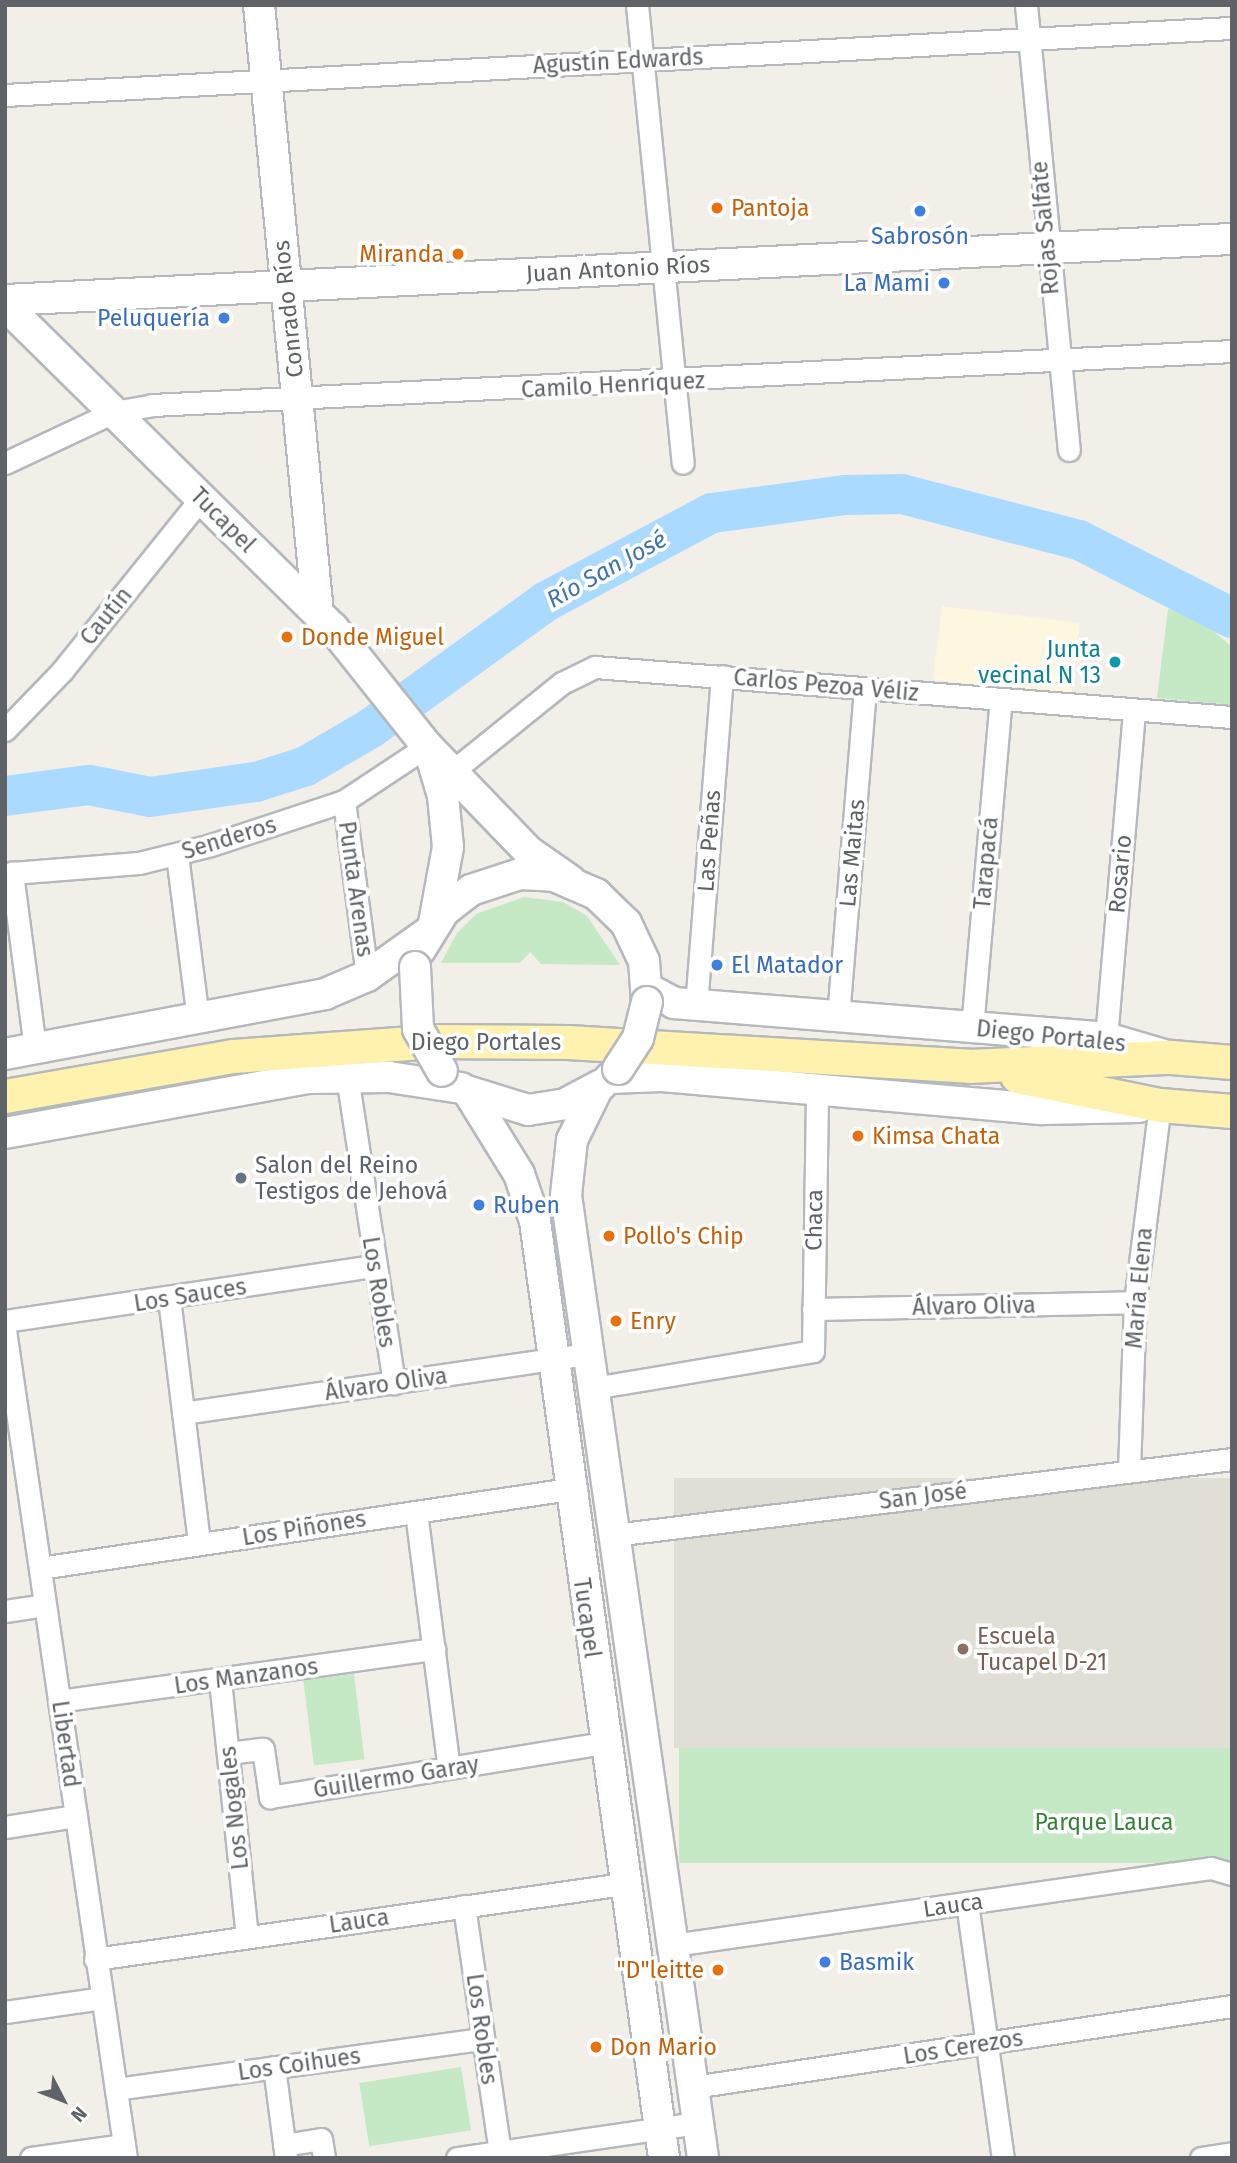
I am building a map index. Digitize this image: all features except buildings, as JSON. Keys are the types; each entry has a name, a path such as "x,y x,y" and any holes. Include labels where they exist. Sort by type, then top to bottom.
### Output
{"main road":[{"name":"Conrado Ríos","path":"259,5 318,613"},
{"name":"Juan Antonio Ríos","path":"5,302 285,285 1232,239"},
{"name":"Tucapel","path":"5,302 318,613 382,684 421,737 528,851 571,881"},
{"name":"Tucapel","path":"421,737 443,796 448,847 431,928"},
{"path":"5,1054 325,994 368,976 431,928 457,900 487,882 520,874 571,881 607,902 626,923 644,961 647,995 638,1038 609,1078"},
{"path":"431,928 415,967 415,1017 458,1084 504,1107 541,1109 609,1078 817,1088 1043,1109 1160,1105"},
{"name":"Diego Portales","path":"647,995 667,1002 696,1006 1106,1038 1171,1057"},
{"name":"Diego Portales","path":"5,1096 233,1056 435,1041 580,1042 969,1066 1171,1057"},
{"path":"1171,1057 1232,1062"},
{"name":"Diego Portales","path":"969,1066 1160,1105 1232,1111"},
{"name":"Diego Portales","path":"5,1133 347,1076 458,1084"},
{"name":"Tucapel","path":"609,1078 578,1123 566,1177 588,1354 703,2158"},
{"name":"Tucapel","path":"458,1084 531,1205 623,1884 664,2158"}],"street":[{"path":"638,5 683,463"},
{"name":"Rojas Salfate","path":"1026,5 1046,248 1069,450"},
{"name":"Agustín Edwards","path":"5,94 1232,29"},
{"name":"Camilo Henríquez","path":"5,463 114,412 297,398 674,382 1232,351"},
{"name":"Cautín","path":"5,730 62,671 201,498"},
{"name":"Carlos Pezoa Véliz","path":"454,770 587,669 722,676 1232,718"},
{"name":"Las Peñas","path":"696,1006 722,676"},
{"name":"Las Maitas","path":"838,1017 865,688"},
{"name":"Tarapacá","path":"972,1028 1001,699"},
{"name":"Rosario","path":"1106,1038 1134,710"},
{"name":"Senderos","path":"34,1048 12,873 177,855 344,801 421,737"},
{"name":"Punta Arenas","path":"344,801 368,976"},
{"path":"177,855 198,1019"},
{"name":"Los Robles","path":"347,1076 394,1383"},
{"name":"Chaca","path":"593,1388 813,1351 817,1088"},
{"name":"María Elena","path":"1129,1471 1135,1302 1160,1105"},
{"name":"Los Sauces","path":"5,1321 375,1266"},
{"path":"169,1298 200,1544"},
{"name":"Álvaro Oliva","path":"813,1309 1135,1302"},
{"name":"Libertad","path":"5,1329 125,2151"},
{"name":"Álvaro Oliva","path":"183,1413 588,1354"},
{"name":"San José","path":"614,1535 1232,1458"},
{"name":"Los Piñones","path":"40,1569 569,1489"},
{"path":"416,1511 449,1768"},
{"path":"5,1611 46,1605"},
{"name":"Los Manzanos","path":"59,1701 433,1649"},
{"name":"Los Nogales","path":"220,1680 247,1937"},
{"name":"Guillermo Garay","path":"228,1753 263,1749 270,1797 605,1743"},
{"path":"5,1827 76,1816"},
{"name":"Lauca","path":"673,1945 1211,1868 1232,1874"},
{"name":"Lauca","path":"95,1959 623,1884"},
{"path":"967,1903 1003,2158"},
{"name":"Los Robles","path":"464,1906 500,2152"},
{"path":"5,2012 102,1997"},
{"name":"Los Cerezos","path":"693,2087 1232,2006"},
{"name":"Los Coihues","path":"116,2089 483,2039"},
{"path":"274,2067 285,2151 321,2139 324,2158"},
{"path":"457,2158 698,2123"},
{"path":"31,2158 125,2151"},
{"path":"1201,2158 1232,2153"}],"shaded area":[{"path":"942,606 1080,623 1071,696 933,679"},
{"name":"Escuela Tucapel D-21","path":"674,1478 1232,1478 1232,1748 674,1748"}],"green space":[{"path":"1168,609 1196,616 1232,647 1232,705 1157,698"},
{"path":"524,897 563,902 587,916 620,965 541,964 530,952 520,963 441,963 457,933 476,914"},
{"path":"354,1674 364,1759 314,1766 303,1680"},
{"name":"Parque Lauca","path":"679,1748 1232,1748 1232,1863 679,1863"},
{"path":"461,2067 471,2130 369,2146 359,2083"}],"waterway":[{"name":"Río San José","path":"5,796 89,785 150,797 256,782 306,766 371,728 545,602 712,513 845,495 902,494 1079,540 1232,618"}],"place":[{"name":"Pantoja","path":"717,208"},
{"name":"Sabrosón","path":"920,211"},
{"name":"Miranda","path":"458,254"},
{"name":"La Mami","path":"944,283"},
{"name":"Peluquería","path":"224,318"},
{"name":"Donde Miguel","path":"287,637"},
{"name":"Junta vecinal N 13","path":"1115,662"},
{"name":"El Matador","path":"717,965"},
{"name":"Kimsa Chata","path":"858,1136"},
{"name":"Salon del Reino Testigos de Jehová","path":"241,1178"},
{"name":"Ruben","path":"479,1205"},
{"name":"Pollo's Chip","path":"609,1236"},
{"name":"Enry","path":"616,1321"},
{"name":"Escuela Tucapel D-21","path":"963,1649"},
{"name":"Basmik","path":"825,1962"},
{"name":"\"D\"leitte","path":"718,1970"},
{"name":"Don Mario","path":"596,2047"}]}
